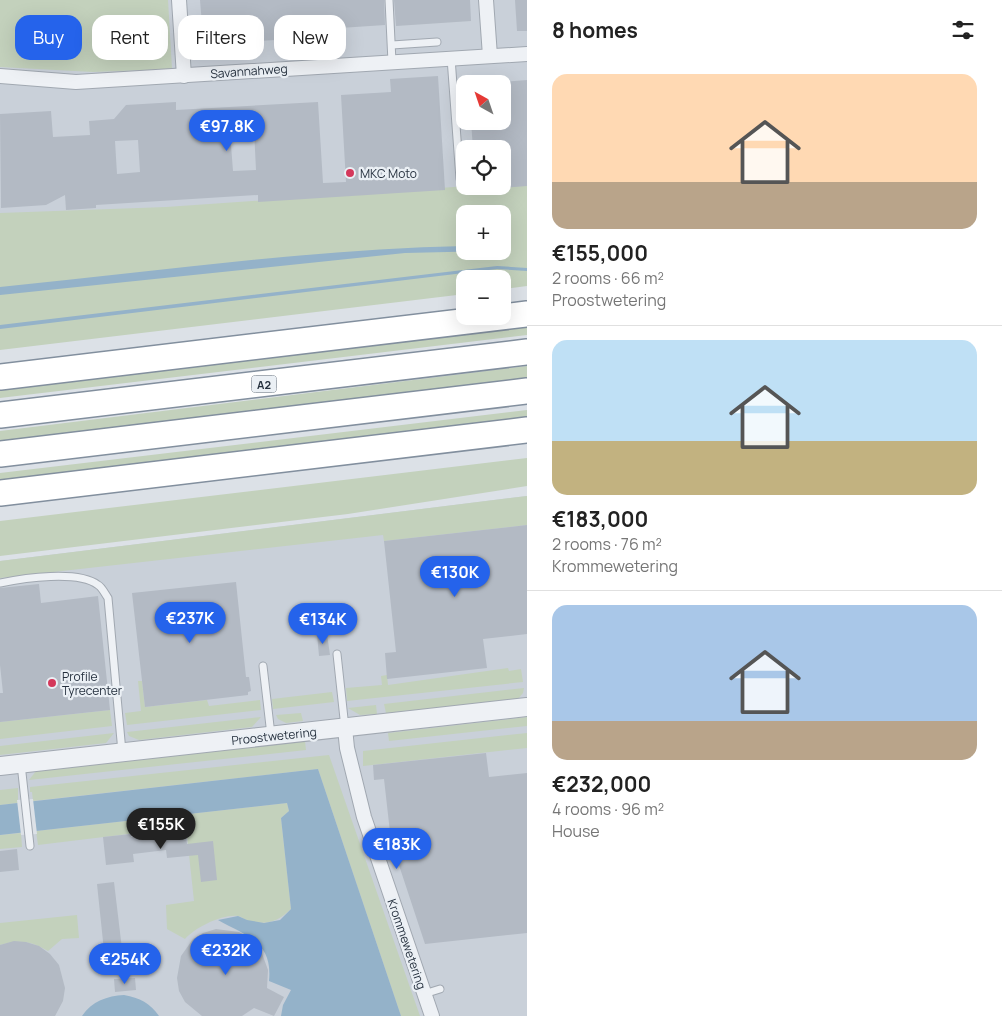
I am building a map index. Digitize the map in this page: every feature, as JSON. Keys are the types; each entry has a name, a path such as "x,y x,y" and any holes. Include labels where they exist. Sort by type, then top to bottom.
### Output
{"highway":[{"path":"0,377 527,314"},
{"name":"A2","path":"0,415 527,352"},
{"path":"0,454 527,391"},
{"path":"0,493 527,430"}],"street":[{"path":"179,0 184,76"},
{"path":"486,0 490,56"},
{"name":"Savannahweg","path":"0,76 76,82 527,54"},
{"name":"Proostwetering","path":"0,766 527,707"},
{"name":"Krommewetering","path":"345,728 347,748 364,817 432,1016"}],"lane":[{"path":"389,0 392,62"},
{"path":"392,45 437,42"},
{"path":"451,58 457,140"},
{"path":"0,583 64,576 98,584 105,593 108,598 114,651 122,752"},
{"path":"336,654 345,728"},
{"path":"263,666 271,736"},
{"path":"21,764 30,846"},
{"path":"424,994 440,988"}],"shaded area":[{"path":"0,0 527,0 527,226 511,218 511,205 456,205 456,215 0,282"},
{"path":"527,496 527,1016 0,1016 0,561"}],"green space":[{"path":"0,0 168,0 172,69 93,72 0,67"},
{"path":"527,183 527,286 511,288 511,270 456,270 456,295 0,350 0,213 166,207 456,187 456,195 511,195 511,185"},
{"path":"527,322 527,335 0,398 0,386"},
{"path":"527,366 527,378 0,442 0,431"},
{"path":"527,410 527,422 0,485 0,473"},
{"path":"527,458 527,486 348,514 0,556 0,521"},
{"path":"527,496 527,525 384,541 383,535 0,578 0,561"},
{"path":"508,668 509,671 521,669 523,682 347,701 346,688 382,685 381,676 387,675 388,685"},
{"path":"138,681 142,681 145,707 207,700 209,706 260,700 261,710 127,725 125,713 141,711"},
{"path":"524,688 523,693 518,699 386,713 384,704"},
{"path":"332,692 334,702 273,709 272,699"},
{"path":"376,705 377,714 360,715 348,708"},
{"path":"110,710 112,726 0,739 0,722"},
{"path":"301,713 303,721 286,723 278,719 276,715"},
{"path":"261,717 252,727 139,740 129,736 127,732"},
{"path":"527,717 527,726 389,741 388,733"},
{"path":"114,733 106,743 0,755 0,746"},
{"path":"527,733 527,748 363,766 363,751"},
{"path":"305,741 306,750 29,780 36,771"},
{"path":"329,755 420,1016 401,1016 318,769 33,801 32,792 30,792 30,787"},
{"path":"18,788 18,803 0,805 0,790"},
{"path":"287,803 289,811 281,818 291,909 277,920 261,923 248,921 238,916 217,919 202,926 185,939 167,929 166,905 194,901 186,827 38,845 36,831"},
{"path":"21,833 22,847 0,849 0,835"},
{"path":"77,915 79,938 62,939 48,951 25,942 0,945 0,923"}],"water":[{"path":"456,246 456,252 405,253 0,295 0,287 291,256"},
{"path":"497,266 527,268 527,271 497,269 463,270"},
{"path":"456,271 456,274 0,329 0,325"},
{"path":"318,769 401,1016 281,1016 283,1005 291,990 269,981 267,957 256,941 218,920 238,916 247,920 264,923 280,920 291,909 281,818 289,811 287,803 0,835 0,805"},
{"path":"124,995 144,1002 159,1016 82,1016 100,1000"}],"pier":[{"path":"33,799 37,834 21,835 17,800"}],"building":[{"path":"200,0 384,0 385,25 346,28 346,15 274,15 274,40 264,41 264,15 201,15"},
{"path":"394,0 470,0 471,21 396,26"},
{"path":"515,0 527,0 527,31 517,31"},
{"path":"438,76 445,190 258,202 258,195 96,205 96,208 66,210 65,195 46,205 1,208 0,114 51,111 53,137 90,135 89,121 114,119 126,105 176,102 176,110 318,102 323,183 346,182 341,95 391,92 390,79","holes":["254,130 256,170 233,171 230,132","138,140 140,172 117,174 115,141"]},
{"path":"527,80 527,186 511,187 511,140 472,140 472,130 511,130 511,81"},
{"path":"527,525 527,634 483,639 487,668 387,679 385,653 396,652 384,541"},
{"path":"236,582 246,677 249,677 251,691 248,692 248,695 145,707 132,593"},
{"path":"39,584 41,603 98,596 110,710 0,722 0,693 3,693 0,665 0,588"},
{"path":"317,634 327,634 330,655 319,656"},
{"path":"486,753 489,777 527,773 527,933 425,944 391,841 384,779 374,780 373,765"},
{"path":"175,832 175,836 186,834 187,844 213,841 217,880 201,882 198,855 167,858 166,850 133,854 134,862 106,865 103,837 131,834 131,837"},
{"path":"17,849 19,870 0,872 0,851"},
{"path":"114,882 122,949 104,951 97,884"},
{"path":"216,929 239,932 250,938 260,948 268,970 267,988 284,997 274,1016 254,1008 242,1016 202,1016 185,1002 179,991 177,978 181,956 193,939 203,933"},
{"path":"14,941 39,946 50,954 59,965 65,988 63,1001 55,1016 0,1016 0,945"},
{"path":"135,978 136,990 115,992 114,979"}],"place":[{"name":"MKC Moto","path":"350,173"},
{"name":"Profile Tyrecenter","path":"52,683"}]}
